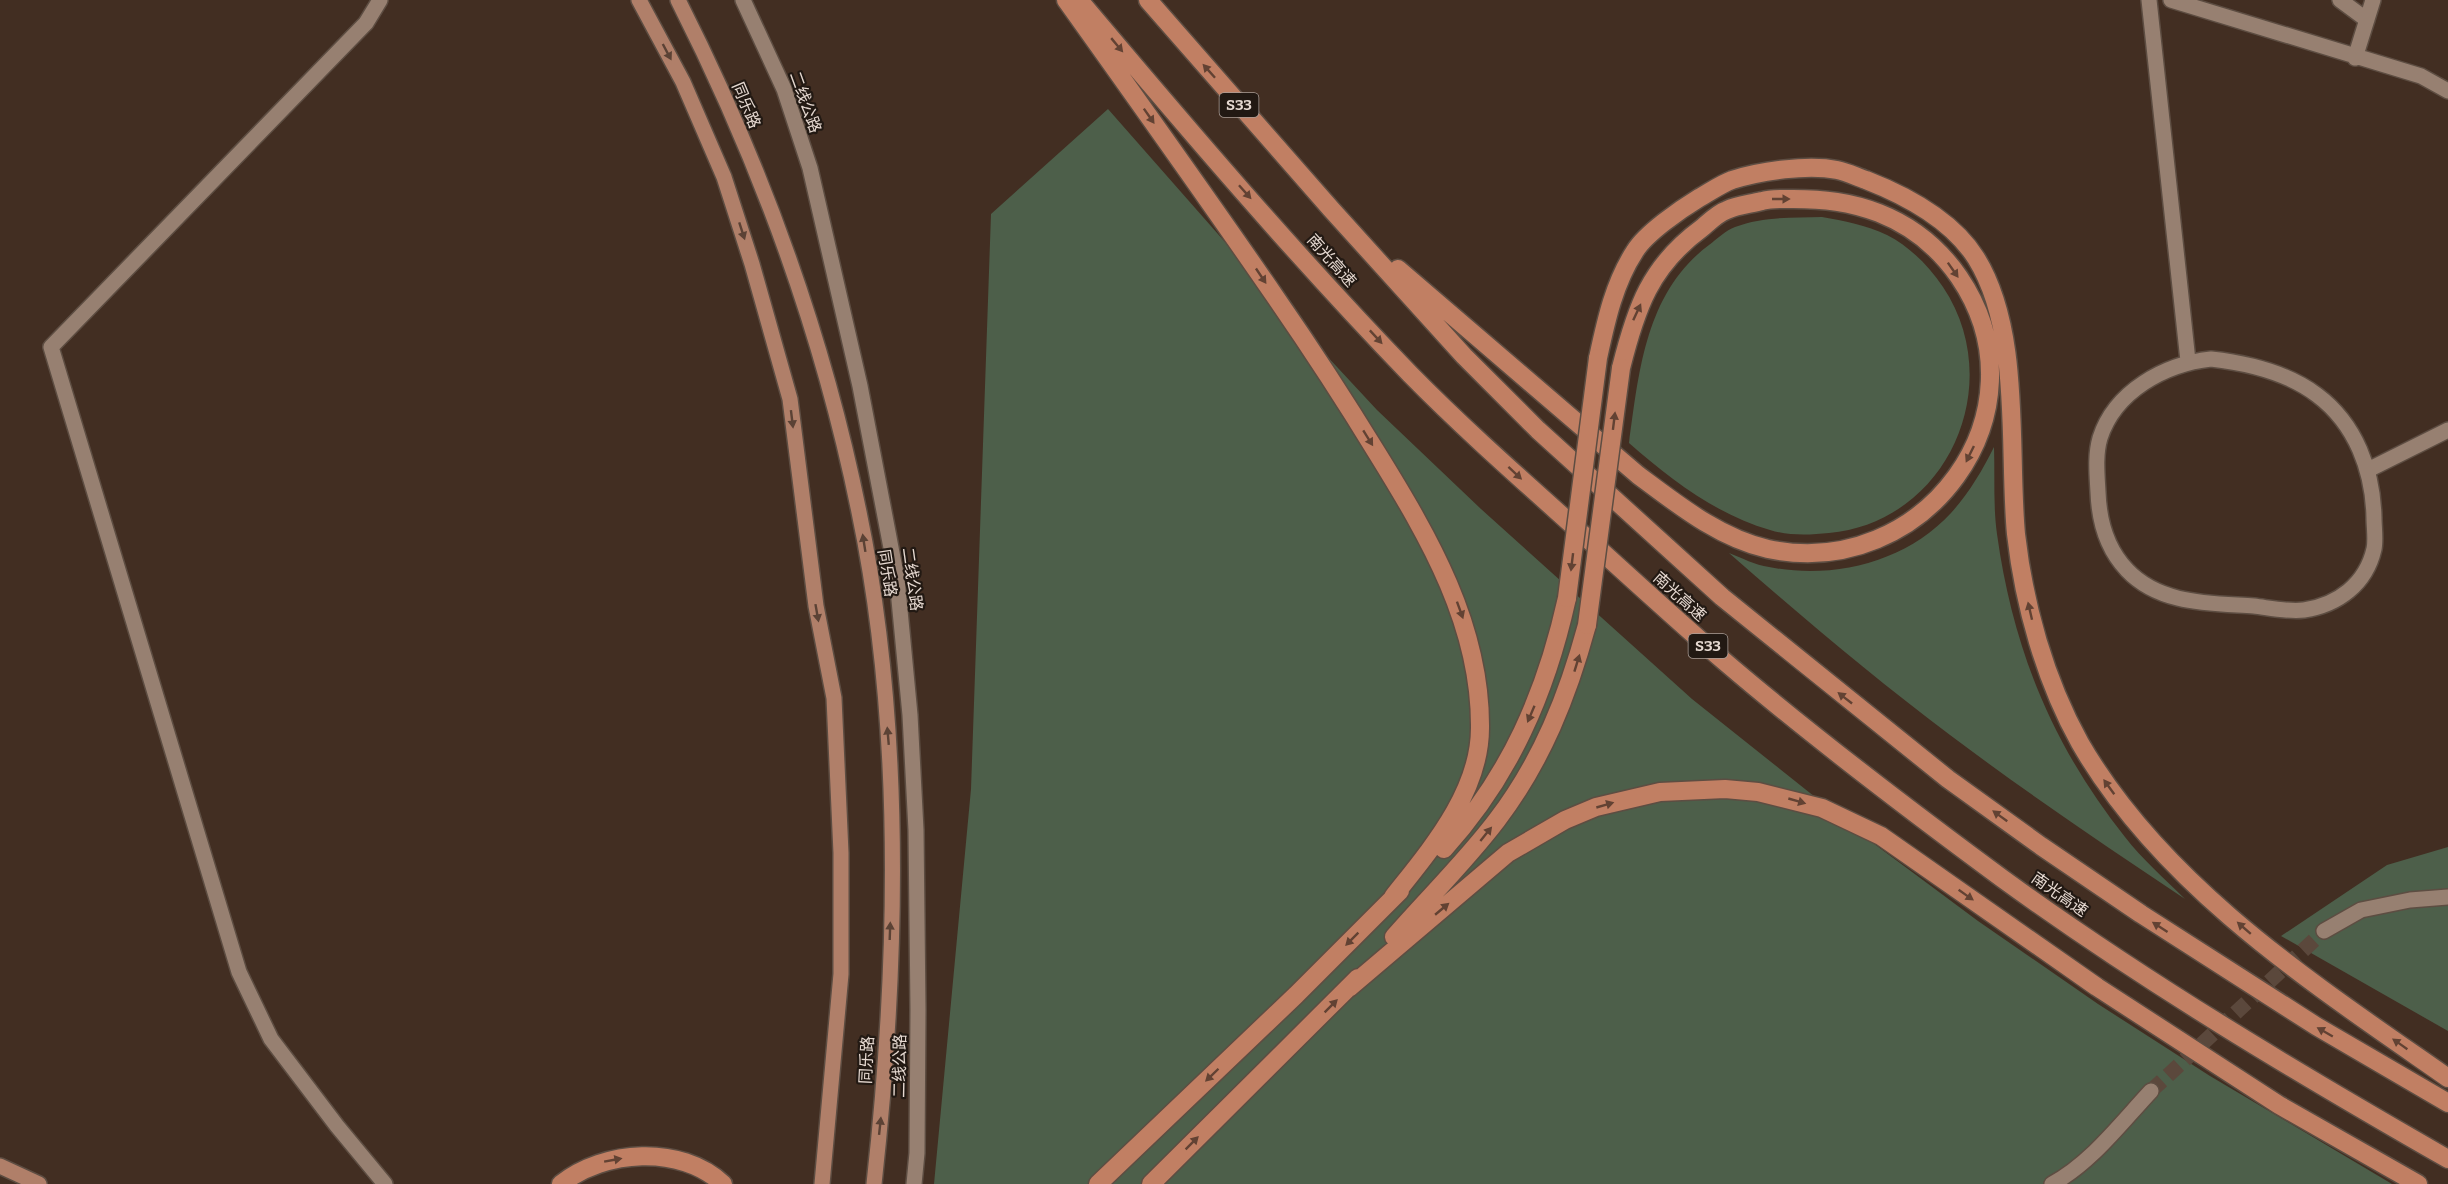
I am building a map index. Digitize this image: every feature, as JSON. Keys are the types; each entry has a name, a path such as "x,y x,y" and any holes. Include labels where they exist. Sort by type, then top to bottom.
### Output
{"highway":[{"path":"1066,0 1230,231 1334,383 1398,487 1453,592 1465,624 1476,686 1480,730 1475,758 1456,810 1444,833 1393,897"},
{"name":"南光高速","path":"1079,0 1190,131 1412,375 1515,473 1724,661 1899,801 2006,881 2116,957 2236,1034 2448,1159"},
{"name":"南光高速","path":"1148,0 1331,209 1464,356 1538,430 1722,597 1948,779 2141,914 2316,1026 2448,1103"},
{"path":"1098,1184 1296,995 1393,897 1426,868 1483,801 1507,763 1544,684 1567,598 1598,358 1611,303 1636,249 1679,210 1729,181 1777,169 1836,170 1869,181 1921,206 1950,229 1974,255 1992,288 2001,325 2008,373 2013,489 2021,569 2041,650 2059,699 2079,742 2107,785 2139,826 2225,912 2278,957 2448,1078"},
{"path":"1151,1184 1349,988 1471,853 1498,819 1522,783 1561,707 1576,666 1587,625 1621,368 1632,322 1652,278 1683,242 1726,210 1768,199 1823,199 1856,204 1896,219 1922,237 1948,261 1968,291 1982,323 1989,362 1987,401 1978,437 1955,479 1941,496 1914,520 1882,539 1848,549 1804,554 1767,549 1714,527 1680,506 1638,475 1331,209"},
{"path":"1349,988 1508,853 1565,820 1596,807 1660,792 1725,789 1758,792 1822,808 1881,836 2116,1000 2279,1105 2418,1184"},
{"path":"561,1184 577,1171 608,1160 647,1156 685,1161 717,1178 723,1184"}],"main road":[{"name":"同乐路","path":"639,0 683,82 724,177 752,264 790,399 816,606 834,698 841,853 841,974 822,1184"},
{"name":"同乐路","path":"678,0 712,68 762,185 805,305 837,417 862,526 877,620 889,748 893,838 882,1113 874,1184"},
{"path":"0,1166 39,1184"}],"street":[{"path":"380,0 366,23 51,347 239,972 271,1039 337,1126 386,1184"},
{"name":"二线公路","path":"743,0 784,90 810,168 860,386 897,579 910,715 916,830 918,998 917,1153 914,1184"},
{"path":"2149,0 2188,361"},
{"path":"2171,0 2355,58 2421,76 2448,91"},
{"path":"2340,0 2367,20"},
{"path":"2355,58 2373,0"},
{"path":"2211,359 2234,362 2288,378 2318,395 2342,418 2357,443 2368,470 2373,496 2374,548 2366,572 2349,592 2327,606 2301,610 2172,598 2148,587 2122,564 2112,550 2101,525 2096,464 2100,439 2110,416 2126,396 2167,369 2188,361 2211,359"},
{"path":"2368,470 2448,430"},
{"path":"2325,931 2361,910 2410,900 2448,897"},
{"path":"2052,1184 2095,1151 2151,1091"}],"green space":[{"path":"1108,109 1298,325 1377,410 1481,509 1692,699 1869,840 1978,921 2098,1004 2210,1076 2392,1184 934,1184 971,789 991,214"},
{"path":"1822,217 1863,226 1887,235 1911,251 1937,279 1962,325 1969,365 1967,405 1955,442 1935,476 1906,504 1871,523 1829,533 1792,534 1777,532 1750,523 1713,505 1661,470 1629,443 1637,388 1649,334 1671,286 1688,264 1728,230 1746,223 1767,219"},
{"path":"1994,447 1996,523 2004,576 2013,617 2040,694 2076,767 2099,802 2146,861 2185,899 2037,798 1950,735 1838,646 1729,553 1764,566 1818,571 1843,569 1891,555 1913,544 1933,530 1951,513 1975,482"},
{"path":"2448,847 2448,1031 2281,936 2387,865"}],"tunnel":[{"path":"2151,1091 2324,931"}]}
